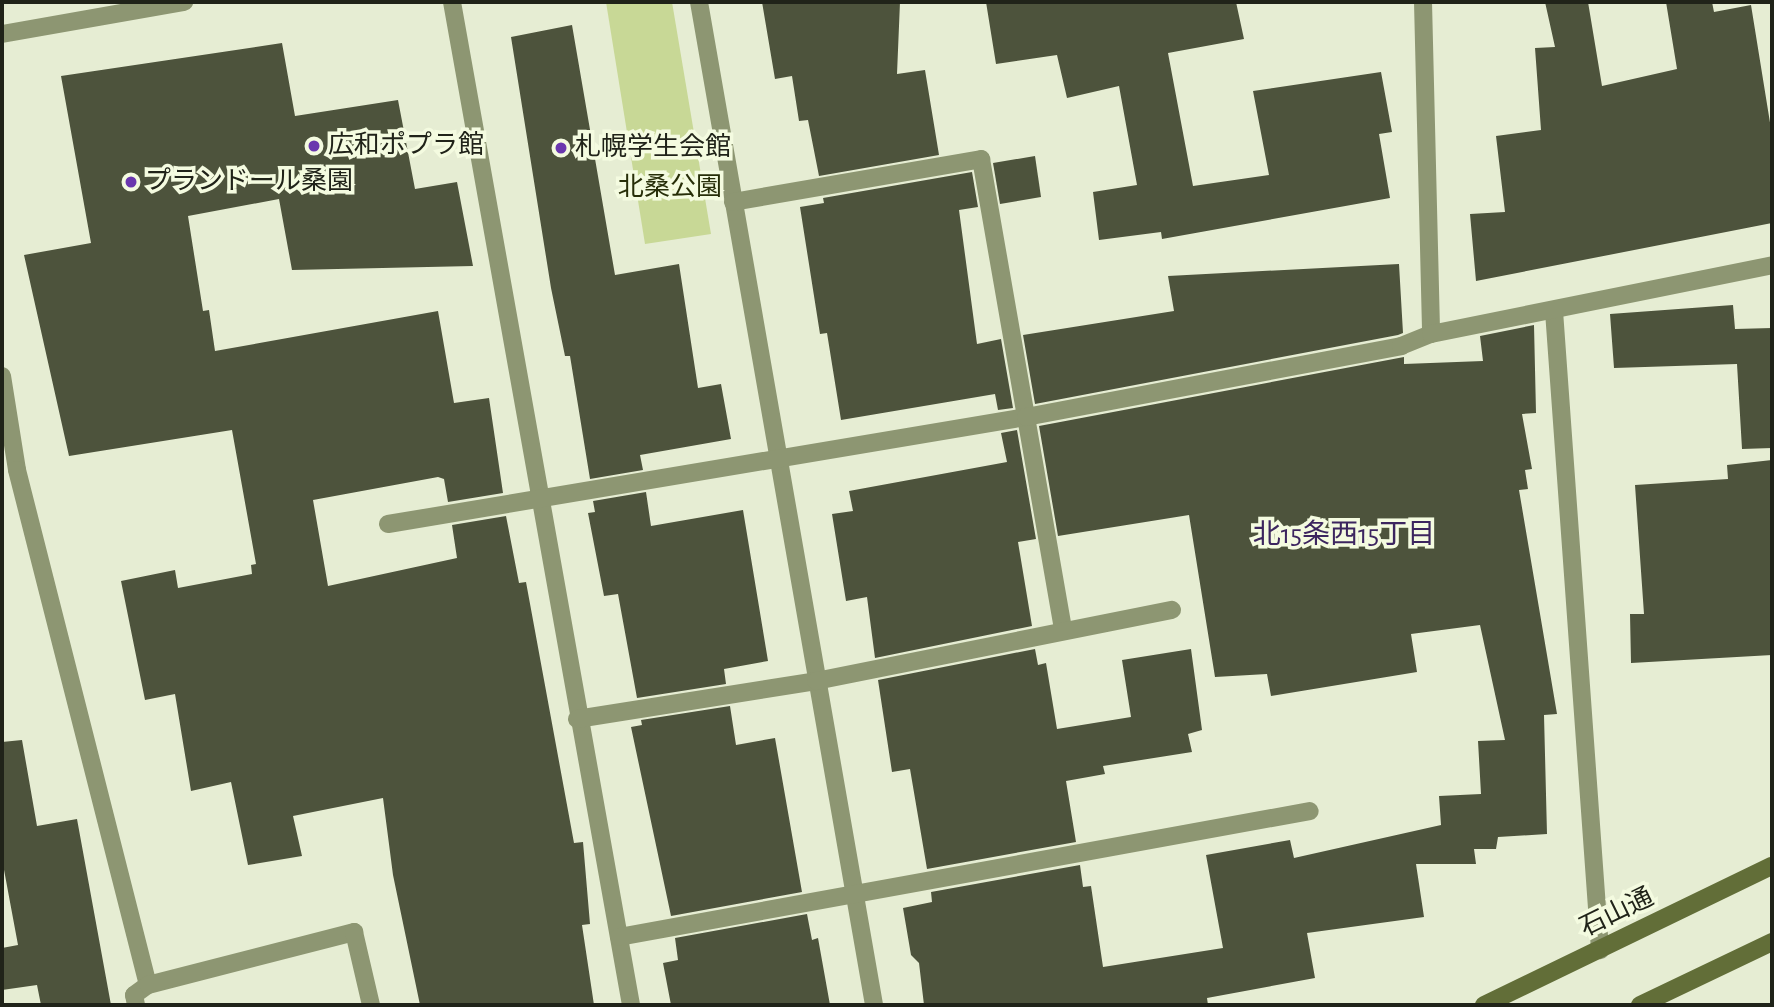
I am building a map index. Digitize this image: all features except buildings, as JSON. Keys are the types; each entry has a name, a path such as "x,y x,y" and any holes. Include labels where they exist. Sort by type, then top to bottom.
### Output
{"main road":[{"name":"石山通","path":"1484,1005 1772,866"},
{"path":"1640,1005 1772,942"}],"street":[{"path":"2,34 184,2"},
{"path":"452,2 577,719 631,1005"},
{"path":"699,2 853,897 874,1005"},
{"path":"1423,2 1431,334"},
{"path":"733,202 981,159 1063,629"},
{"path":"388,524 1026,416 1401,346 1431,334 1772,265"},
{"path":"1554,311 1600,950"},
{"path":"2,376 17,470 148,985"},
{"path":"577,719 816,681 1063,629 1172,610"},
{"path":"619,937 853,897 1310,811"},
{"path":"136,1005 134,995 148,985 354,932 371,1005"}],"green space":[{"name":"北桑公園","path":"606,2 672,2 711,234 645,244"}],"place":[{"name":"広和ポプラ館","path":"314,146"},
{"name":"札幌学生会館","path":"561,148"},
{"name":"プランドール桑園","path":"131,182"}],"district":[{"name":"北15条西15丁目","path":"1344,535"}]}
